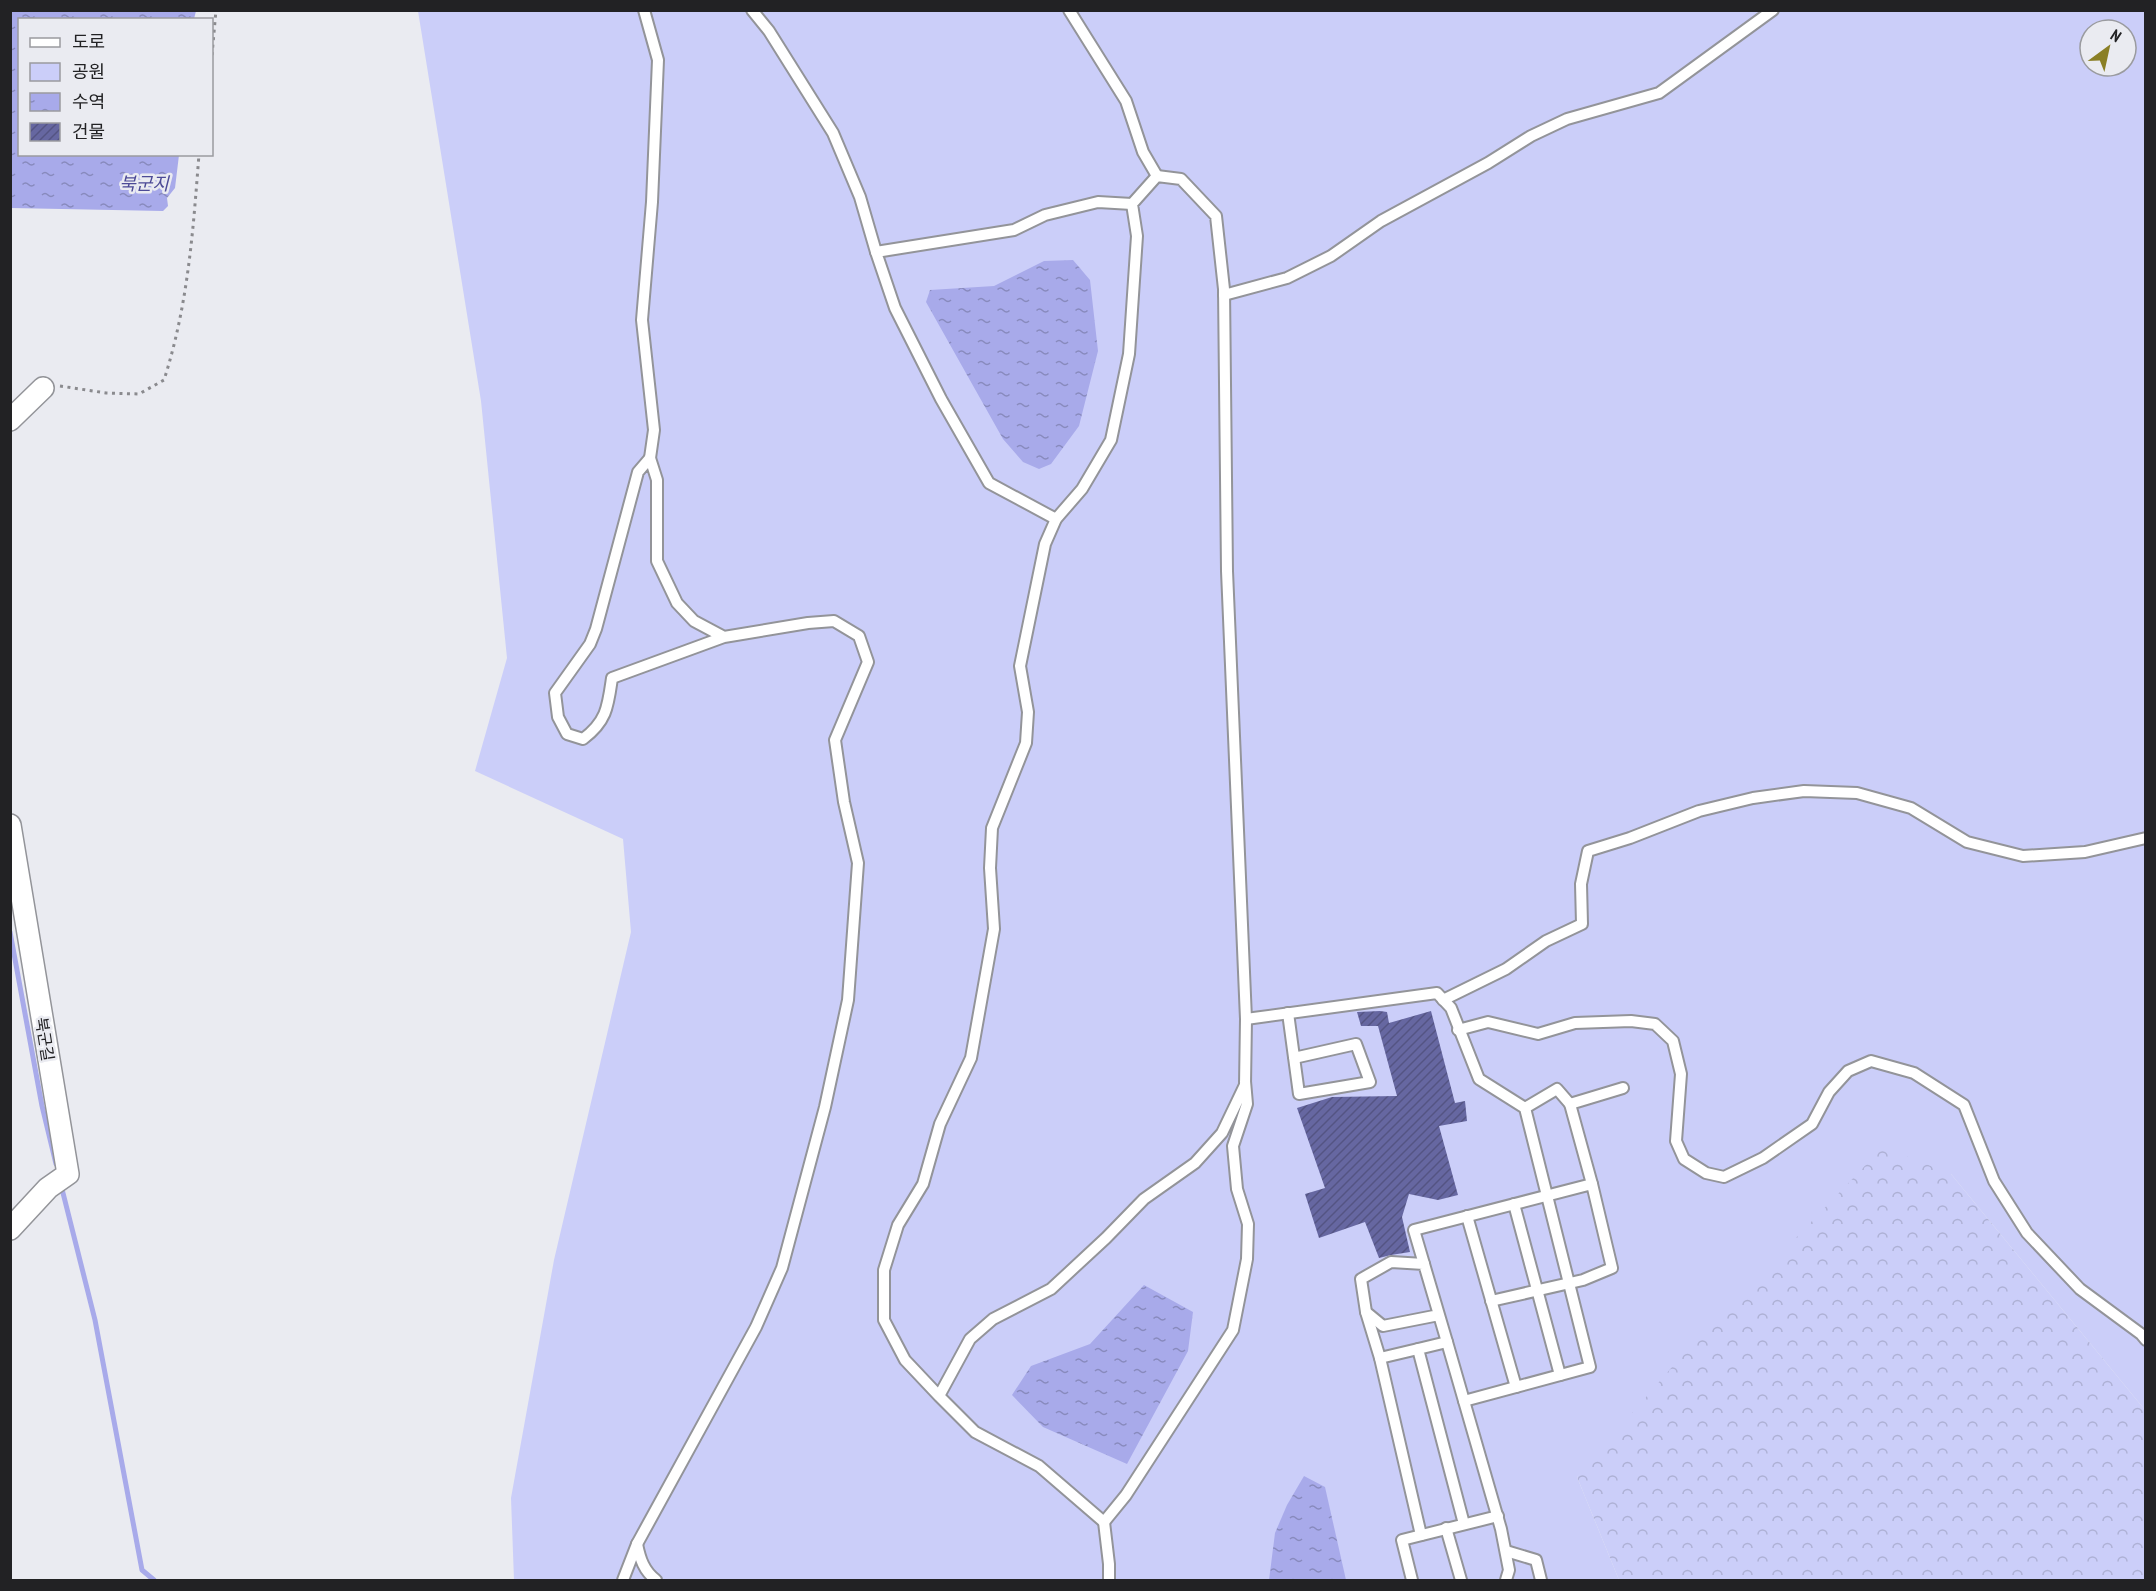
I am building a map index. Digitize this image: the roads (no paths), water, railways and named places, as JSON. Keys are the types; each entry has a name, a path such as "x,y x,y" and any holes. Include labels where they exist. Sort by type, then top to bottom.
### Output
{"street":[{"path":"10,420 43,388"},
{"name":"북군길","path":"10,825 68,1174 48,1188 10,1229"}],"lane":[{"path":"644,10 658,60 652,202 642,320 654,430 650,458 657,480 657,561 677,603 694,621 724,637"},
{"path":"752,10 769,30 833,133 860,197 895,308 941,399 989,483 1056,519"},
{"path":"1069,10 1126,101 1143,152 1157,176"},
{"path":"1224,295 1296,274 1331,255 1381,221 1488,163 1531,136 1567,119 1659,93 1773,10"},
{"path":"1132,204 1157,176"},
{"path":"1104,1522 1126,1495 1233,1330 1247,1259 1248,1224 1237,1189 1233,1146 1247,1104 1246,1019 1227,571 1224,295 1216,216 1181,179 1157,176"},
{"path":"876,252 1014,230 1045,215 1098,202 1132,204"},
{"path":"1108,1581 1109,1564 1104,1522 1039,1466 975,1432 905,1360 884,1320 884,1270 898,1226 923,1184 940,1124 971,1058 994,929 990,868 992,828 1026,743 1028,712 1020,666 1045,544 1056,519 1082,489 1111,440 1129,354 1137,236 1132,204"},
{"path":"622,1581 638,1544 756,1327 782,1268 825,1107 848,1000 858,863 844,802 835,740 868,662 859,636 834,621 724,637 612,678 608,711 595,730 583,739 567,734 558,717 555,693 590,644 638,472 650,458"},
{"path":"1443,1000 1506,969 1546,942 1582,924 1581,884 1588,851 1630,838 1699,811 1753,798 1804,791 1857,793 1911,808 1967,842 2023,856 2085,852 2145,838"},
{"path":"1246,1019 1437,993 1451,1008 1479,1079 1526,1108 1590,1367 1464,1401"},
{"path":"1288,1013 1294,1058 1299,1094 1370,1082 1356,1044 1294,1058"},
{"path":"1458,1030 1488,1022 1538,1034 1575,1023 1631,1021 1655,1024 1673,1041 1681,1074 1676,1140 1684,1159 1706,1173 1724,1177 1763,1158 1812,1124 1829,1092 1848,1071 1871,1061 1914,1073 1964,1106 1994,1180 2027,1233 2080,1289 2141,1334 2145,1340"},
{"path":"939,1396 970,1339 993,1319 1051,1289 1144,1199 1194,1163 1222,1133 1245,1081"},
{"path":"1570,1104 1623,1088"},
{"path":"1491,1301 1569,1283 1612,1268 1570,1104 1557,1089 1526,1108"},
{"path":"1506,1581 1509,1570 1498,1516 1414,1230 1592,1184"},
{"path":"1514,1204 1560,1375"},
{"path":"1467,1216 1516,1387"},
{"path":"1421,1535 1380,1358 1366,1312 1361,1279 1391,1262 1424,1264"},
{"path":"1366,1312 1383,1326 1439,1315"},
{"path":"1380,1358 1448,1342"},
{"path":"1418,1349 1464,1524"},
{"path":"1412,1581 1402,1540 1498,1516"},
{"path":"1446,1528 1461,1581"},
{"path":"638,1544 640,1560 649,1575 656,1581"},
{"path":"1506,1551 1536,1560 1541,1581"}],"water":[{"name":"북군지","path":"11,10 196,11 194,18 18,18 18,156 179,156 175,188 167,198 168,206 163,211 11,208"},
{"path":"1073,260 1090,280 1098,351 1079,426 1051,464 1039,469 1023,462 1003,439 926,302 930,290 994,286 1044,261"},
{"path":"1144,1285 1193,1312 1188,1351 1127,1464 1043,1427 1012,1395 1031,1366 1090,1344"},
{"path":"1304,1476 1325,1487 1346,1580 1269,1580 1275,1533 1287,1505"}],"waterway":[{"path":"10,932 42,1106 56,1164"},
{"path":"61,1185 95,1320 142,1570 154,1580"}]}
